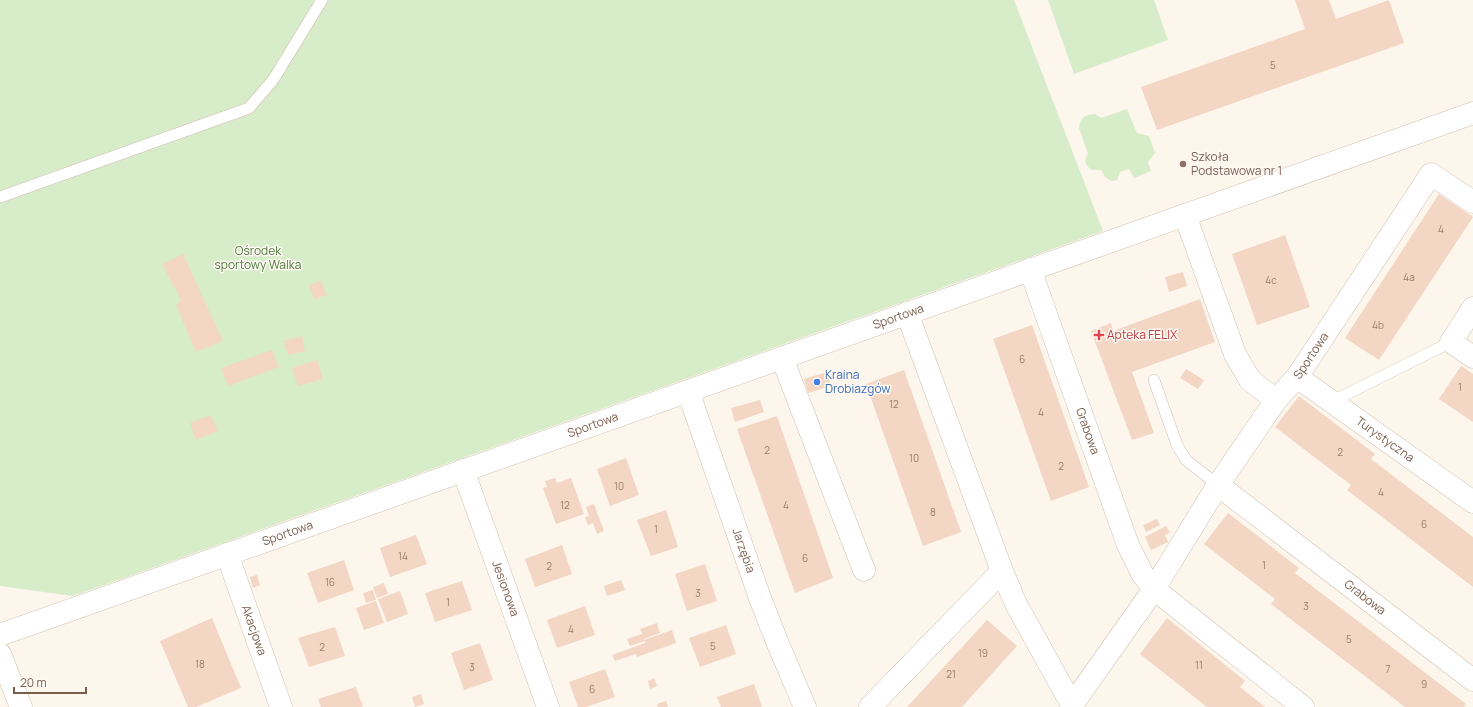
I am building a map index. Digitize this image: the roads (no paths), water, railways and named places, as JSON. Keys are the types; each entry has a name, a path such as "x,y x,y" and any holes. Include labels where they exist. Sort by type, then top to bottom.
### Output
{"street":[{"name":"Sportowa","path":"0,635 1473,113"},
{"name":"Sportowa","path":"1276,400 1297,377 1431,174 1473,202"},
{"path":"907,313 1002,571 1016,604 1073,706 1154,590 1218,485 1276,400 1250,380 1235,354 1185,214"},
{"name":"Grabowa","path":"1030,269 1128,545 1142,575 1154,590 1303,707"},
{"path":"1473,308 1451,342 1473,357"},
{"path":"782,358 864,570"},
{"name":"Turystyczna","path":"1297,377 1473,502"},
{"name":"Jarzębia","path":"688,391 760,598 805,707"},
{"name":"Jesionowa","path":"463,470 548,707"},
{"name":"Grabowa","path":"1218,485 1473,680"},
{"name":"Akacjowa","path":"227,554 281,707"},
{"path":"870,707 1002,571"},
{"path":"0,654 21,707"}],"lane":[{"path":"0,197 249,108 273,80 322,0"},
{"path":"1331,402 1451,342"},
{"path":"1154,380 1177,445 1186,460 1218,485"}],"place":[{"name":"Szkoła Podstawowa nr 1","path":"1183,164"},
{"name":"Apteka FELIX","path":"1099,335"},
{"name":"Kraina Drobiazgów","path":"817,382"}],"park label":[{"name":"Ośrodek sportowy Walka","path":"258,258"}]}
